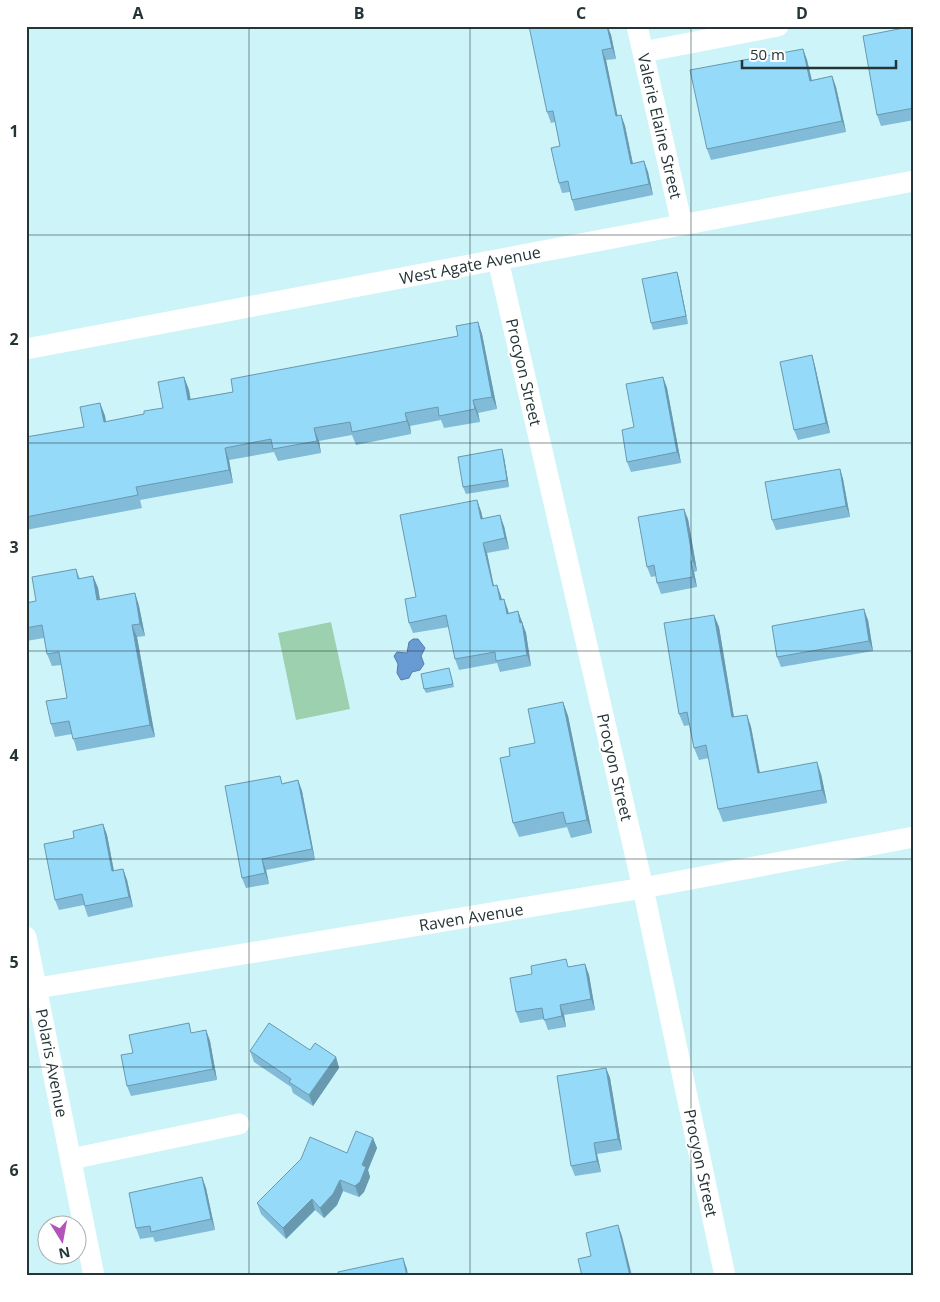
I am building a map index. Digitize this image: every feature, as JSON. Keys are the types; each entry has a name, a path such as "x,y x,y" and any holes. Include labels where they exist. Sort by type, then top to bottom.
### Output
{"street":[{"name":"Valerie Elaine Street","path":"638,26 682,225"},
{"path":"643,52 778,26"},
{"name":"West Agate Avenue","path":"26,349 914,181"},
{"name":"Procyon Street","path":"498,260 643,888 725,1276"},
{"name":"Raven Avenue","path":"32,989 643,888 914,837"},
{"name":"Polaris Avenue","path":"26,937 32,989 71,1159 94,1276"},
{"path":"71,1159 239,1124"}],"green space":[{"path":"331,622 350,709 296,720 278,633"}],"water":[{"path":"413,639 418,639 425,648 421,656 424,664 420,670 412,672 409,678 401,680 397,673 398,664 394,656 397,652 407,653 409,642"}],"building":[{"path":"529,26 607,26 612,48 602,50 616,116 621,115 631,164 644,161 649,184 572,200 568,181 559,183 551,148 560,146 553,111 547,112"},
{"path":"914,26 914,108 877,115 863,36"},
{"path":"803,49 810,81 832,76 842,121 707,149 690,70"},
{"path":"677,272 686,316 651,323 642,279"},
{"path":"478,322 492,397 473,400 475,409 439,416 438,407 405,413 407,421 352,432 350,422 314,428 317,441 273,449 271,439 225,448 229,470 136,487 138,495 26,517 26,437 84,427 80,407 100,403 104,422 144,414 144,411 163,408 158,382 184,377 188,400 233,392 231,379 458,336 456,326"},
{"path":"812,355 826,423 794,430 780,362"},
{"path":"663,377 677,452 627,462 622,430 634,427 626,384"},
{"path":"502,449 507,480 463,487 458,457"},
{"path":"840,469 846,506 772,520 765,482"},
{"path":"477,500 481,519 500,515 505,538 483,543 493,586 497,585 500,600 504,599 507,614 518,611 520,623 522,622 527,655 496,661 495,652 455,659 446,615 409,623 405,599 416,597 400,515"},
{"path":"684,509 693,561 691,561 693,577 657,583 654,565 647,567 638,517"},
{"path":"76,569 78,579 93,576 97,600 135,593 140,624 132,625 150,725 73,739 69,721 51,724 46,701 67,698 59,652 47,654 42,625 26,628 26,603 36,601 32,577"},
{"path":"864,609 869,641 777,657 772,626"},
{"path":"714,615 732,717 747,715 758,773 817,762 822,790 718,809 706,745 694,748 687,712 679,714 664,623"},
{"path":"449,668 453,684 424,689 421,674"},
{"path":"563,702 587,820 566,824 563,812 513,823 500,758 510,756 509,748 535,743 528,709"},
{"path":"280,776 282,784 298,780 312,849 262,859 265,873 242,878 225,786"},
{"path":"103,824 112,871 123,869 129,897 85,906 82,894 55,900 44,844 74,838 73,831"},
{"path":"566,959 568,967 585,964 591,999 560,1005 562,1016 544,1020 542,1008 516,1012 510,978 532,974 531,966"},
{"path":"189,1023 191,1033 206,1030 213,1069 127,1086 121,1055 133,1053 129,1035"},
{"path":"269,1023 310,1050 315,1043 336,1057 309,1095 289,1082 291,1079 250,1051"},
{"path":"606,1068 618,1139 594,1143 597,1161 571,1166 557,1076"},
{"path":"356,1131 373,1138 362,1165 366,1167 360,1182 355,1186 340,1180 333,1194 320,1208 312,1199 283,1228 257,1203 301,1159 310,1137 347,1153"},
{"path":"202,1177 211,1219 151,1232 150,1226 136,1228 129,1193"},
{"path":"618,1225 630,1276 582,1276 578,1259 591,1256 586,1233"},
{"path":"403,1258 407,1276 339,1276 338,1272"}]}
